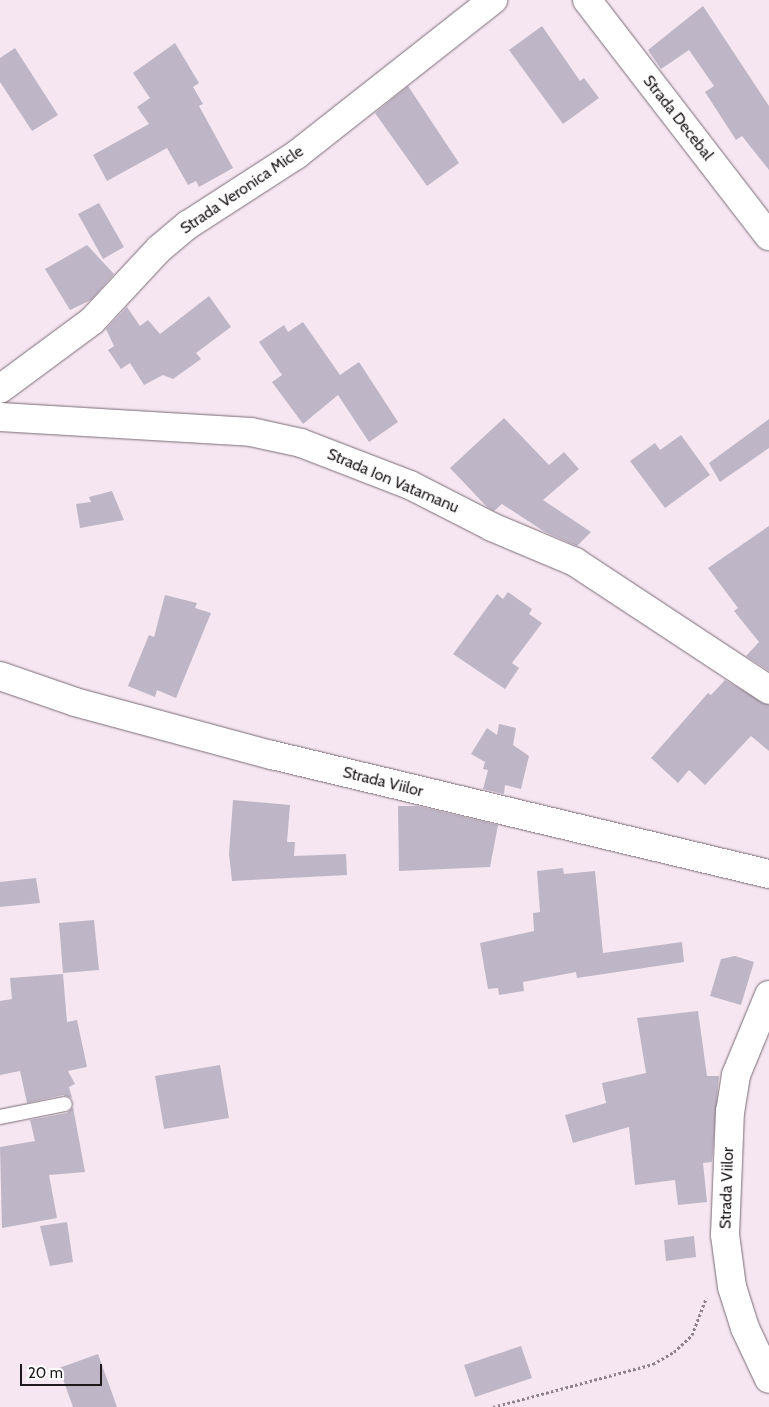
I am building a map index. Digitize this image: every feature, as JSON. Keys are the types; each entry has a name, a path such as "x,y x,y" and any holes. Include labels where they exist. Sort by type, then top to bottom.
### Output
{"street":[{"name":"Strada Veronica Micle","path":"0,388 92,321 159,249 188,225 296,156 493,0"},
{"name":"Strada Decebal","path":"587,0 769,236"},
{"name":"Strada Ion Vatamanu","path":"0,417 251,432 301,443 410,484 514,538 575,562 769,690"},
{"name":"Strada Viilor","path":"0,676 75,702 272,755 769,874"},
{"name":"Strada Viilor","path":"769,996 736,1075 730,1111 725,1235 732,1288 745,1328 769,1379"}],"lane":[{"path":"0,1117 64,1104"}],"path":[{"path":"493,1407 653,1364 674,1352 692,1335 708,1293"}],"building":[{"path":"703,6 769,106 769,170 742,136 736,140 705,92 714,86 689,50 661,69 648,50"},
{"path":"542,26 580,81 584,78 599,98 563,124 509,50"},
{"path":"175,43 199,83 193,87 203,104 199,106 233,168 199,187 196,181 188,185 167,148 107,181 93,155 149,124 137,107 150,98 133,73"},
{"path":"15,48 58,115 32,131 0,82 0,58"},
{"path":"408,86 459,163 427,186 375,113"},
{"path":"99,203 124,247 103,259 78,214"},
{"path":"87,245 114,274 91,300 70,310 45,269"},
{"path":"209,296 231,327 196,353 201,359 173,379 163,375 144,385 130,363 121,369 108,350 114,346 106,329 127,307 140,326 148,320 160,334"},
{"path":"303,322 340,375 359,362 398,422 369,442 338,395 303,424 272,382 282,375 259,342 284,325 288,332"},
{"path":"504,418 549,465 564,452 579,469 543,500 591,532 577,546 545,532 502,504 494,511 487,507 450,468"},
{"path":"769,419 769,448 720,482 709,463"},
{"path":"681,435 710,475 665,508 630,461 655,443 660,450"},
{"path":"112,491 124,520 80,528 76,504 91,502 89,497"},
{"path":"769,526 769,671 746,656 759,642 734,611 738,608 708,568"},
{"path":"508,592 532,609 529,614 542,623 512,663 519,668 505,689 453,654 497,594 503,599"},
{"path":"165,595 197,603 195,608 211,613 176,698 157,690 155,697 128,686 149,635 154,637"},
{"path":"725,680 769,705 769,751 751,736 705,785 689,770 678,783 651,758 708,693 711,695"},
{"path":"499,724 516,728 513,745 529,756 521,789 505,785 504,794 483,789 488,770 483,769 485,762 471,754 487,728 497,735"},
{"path":"233,800 290,805 287,842 295,842 294,856 346,854 347,875 232,881 229,854"},
{"path":"398,806 418,806 498,825 490,867 399,871"},
{"path":"563,868 564,874 595,871 603,953 682,942 684,962 577,978 576,972 523,982 524,991 499,995 498,988 488,989 480,943 534,931 533,913 540,912 537,871"},
{"path":"36,878 40,903 0,907 0,882"},
{"path":"94,920 99,970 63,973 59,923"},
{"path":"735,956 754,962 741,1005 710,996 721,959"},
{"path":"63,974 67,1022 77,1020 87,1067 68,1071 75,1084 69,1087 72,1098 63,1095 27,1103 20,1071 0,1075 0,1001 12,999 10,978"},
{"path":"698,1011 707,1076 719,1076 712,1162 703,1163 707,1202 678,1205 675,1180 635,1185 629,1127 573,1143 565,1115 606,1103 602,1083 646,1073 637,1018"},
{"path":"220,1065 229,1118 164,1129 155,1076"},
{"path":"73,1107 85,1172 49,1175 57,1218 2,1228 0,1147 35,1141 30,1120 67,1113"},
{"path":"67,1222 73,1262 50,1266 40,1226"},
{"path":"694,1236 696,1257 666,1261 664,1240"},
{"path":"521,1346 532,1378 475,1397 464,1365"},
{"path":"98,1354 117,1407 73,1407 59,1368"}]}
